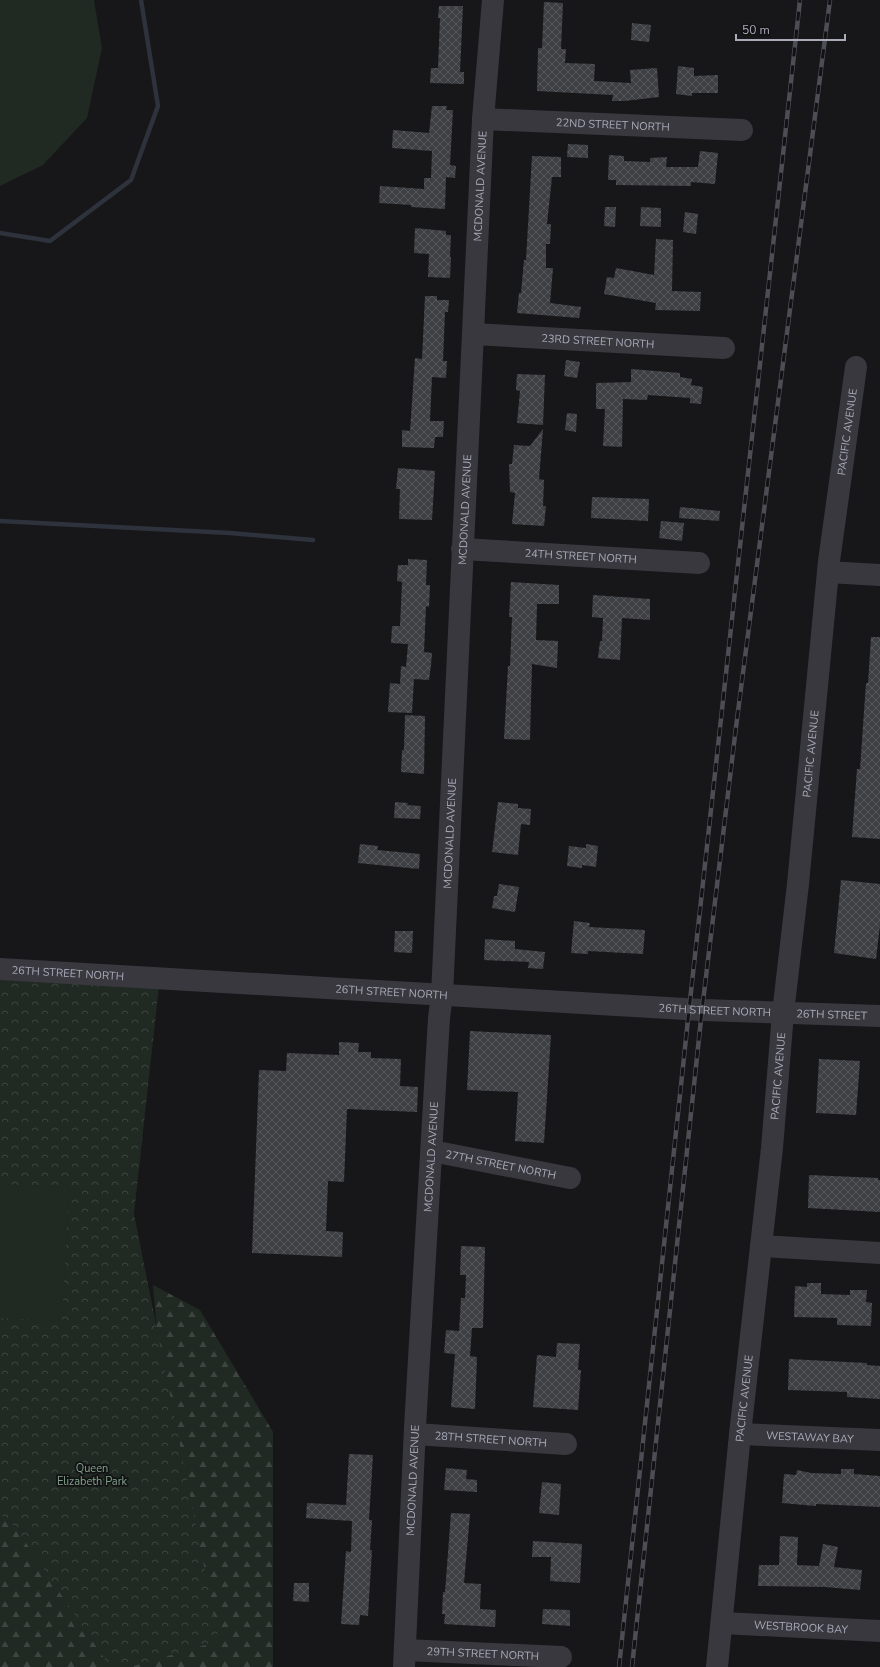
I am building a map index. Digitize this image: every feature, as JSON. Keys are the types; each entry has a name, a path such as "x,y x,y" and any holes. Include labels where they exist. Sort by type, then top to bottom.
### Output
{"street":[{"name":"MCDONALD AVENUE","path":"404,1658 415,1434 439,1018 442,995 483,120 493,0"},
{"name":"22ND STREET NORTH","path":"483,120 742,130"},
{"name":"23RD STREET NORTH","path":"473,334 724,348"},
{"name":"PACIFIC AVENUE","path":"717,1667 740,1434 772,1148 783,1013 798,884 828,572 856,367"},
{"name":"24TH STREET NORTH","path":"462,549 700,563"},
{"path":"828,572 880,575"},
{"name":"26TH STREET NORTH","path":"0,969 702,1010 783,1013"},
{"name":"26TH STREET","path":"783,1013 880,1016"},
{"name":"27TH STREET NORTH","path":"432,1151 570,1178"},
{"path":"761,1246 880,1253"},
{"name":"28TH STREET NORTH","path":"415,1434 566,1444"},
{"name":"WESTAWAY BAY","path":"740,1434 880,1440"},
{"name":"WESTBROOK BAY","path":"722,1623 880,1631"},
{"name":"29TH STREET NORTH","path":"404,1658 561,1657"}],"green space":[{"path":"0,0 94,0 102,48 87,118 43,165 0,186"},
{"name":"Queen Elizabeth Park","path":"0,977 159,986 134,1214 219,1641 130,1667 110,1667 16,1528 0,1514"},
{"path":"0,1184 69,1188 62,1321 0,1318"},
{"path":"153,1285 200,1310 273,1432 273,1667 0,1667 0,1416 166,1437"}],"building":[{"path":"544,2 563,3 561,49 566,49 565,63 595,64 594,81 631,83 630,70 657,68 659,97 612,101 613,95 537,91 538,48 542,48"},
{"path":"439,6 463,6 460,72 464,72 464,84 430,83 431,68 438,68"},
{"path":"632,23 651,25 649,42 631,40"},
{"path":"678,66 694,68 694,76 718,75 718,93 692,93 692,96 676,94"},
{"path":"432,106 447,106 446,110 453,110 450,165 456,166 455,178 446,177 445,209 379,203 380,186 424,189 424,178 431,178 432,151 392,148 393,130 429,133"},
{"path":"568,144 588,145 588,158 567,157"},
{"path":"700,151 718,153 715,184 691,182 691,186 616,185 616,180 608,180 609,155 624,156 624,161 650,162 650,158 667,157 666,167 698,167"},
{"path":"532,156 561,157 561,177 552,177 547,224 551,224 550,244 546,244 546,268 553,268 550,303 581,307 579,318 517,313 519,293 521,293 524,260 526,260"},
{"path":"605,207 616,207 615,227 604,226"},
{"path":"641,207 661,208 661,227 640,226"},
{"path":"685,212 698,214 696,234 683,232"},
{"path":"415,228 446,231 446,235 451,235 450,278 428,277 429,254 414,253"},
{"path":"656,239 673,240 672,291 701,292 700,311 655,310 656,303 604,294 607,277 614,278 616,268 654,275"},
{"path":"425,296 437,296 437,300 449,300 448,312 445,312 443,361 447,361 446,378 432,377 430,421 444,421 443,437 435,437 434,448 402,447 402,430 410,431 415,358 422,359"},
{"path":"566,360 580,362 577,378 564,376"},
{"path":"631,369 680,373 680,377 692,379 691,385 703,387 701,404 690,403 690,398 648,395 647,400 623,399 622,447 603,446 605,409 596,409 596,383 631,382"},
{"path":"517,374 545,375 543,425 517,423 520,391 516,390"},
{"path":"567,413 577,414 576,432 565,430"},
{"path":"543,429 539,479 544,480 543,506 546,506 544,526 512,524 515,493 510,492 509,464 512,464 514,445 530,446"},
{"path":"398,468 435,471 432,520 399,519 400,489 396,489"},
{"path":"592,497 649,499 648,521 591,518"},
{"path":"680,507 720,511 719,521 679,518"},
{"path":"661,521 684,523 682,541 659,538"},
{"path":"408,559 427,560 426,585 430,585 429,607 426,606 424,652 432,653 431,665 429,680 414,679 412,713 388,712 390,683 400,684 401,666 406,667 408,644 391,643 392,626 400,626 402,582 397,581 398,565 408,565"},
{"path":"511,582 559,585 559,604 537,604 536,640 558,641 557,668 532,664 530,740 504,739 508,666 510,666 512,617 509,617"},
{"path":"593,595 650,599 650,620 622,618 620,660 598,658 600,641 602,641 603,618 592,617"},
{"path":"871,637 880,637 880,839 852,837 857,769 860,769"},
{"path":"405,715 425,716 424,774 401,772 402,750 404,750"},
{"path":"395,802 421,806 420,819 394,818"},
{"path":"498,802 518,804 518,808 531,809 530,825 521,824 518,855 492,852"},
{"path":"360,844 378,846 377,850 420,854 419,869 358,863"},
{"path":"586,844 598,846 596,867 582,865 582,868 567,866 569,846 586,848"},
{"path":"841,880 880,884 880,925 876,959 834,953"},
{"path":"499,884 519,887 515,912 492,908 494,896 497,896"},
{"path":"574,921 590,923 589,927 645,930 643,954 588,951 588,954 571,953"},
{"path":"395,931 413,931 412,953 394,952"},
{"path":"485,939 515,941 515,949 545,952 543,969 528,968 529,962 484,960"},
{"path":"470,1031 551,1035 544,1143 515,1141 518,1092 467,1090"},
{"path":"339,1042 359,1043 358,1052 371,1052 371,1058 401,1059 400,1086 418,1087 417,1112 347,1109 344,1182 328,1181 326,1231 343,1232 342,1257 252,1253 259,1070 286,1071 287,1053 339,1055"},
{"path":"819,1059 860,1061 856,1115 816,1113"},
{"path":"809,1175 878,1178 878,1180 880,1180 880,1212 808,1208"},
{"path":"461,1246 485,1247 483,1328 472,1328 470,1356 477,1357 475,1409 451,1407 455,1354 444,1353 446,1330 459,1331 461,1298 465,1298 466,1275 460,1275"},
{"path":"807,1283 821,1283 821,1294 850,1295 850,1290 867,1290 866,1302 872,1303 871,1326 837,1325 837,1318 794,1317 795,1286 807,1287"},
{"path":"557,1343 580,1344 578,1370 581,1370 578,1410 533,1407 537,1355 556,1357"},
{"path":"789,1359 867,1363 867,1365 880,1366 880,1399 847,1397 847,1392 788,1390"},
{"path":"349,1454 373,1455 369,1520 372,1520 370,1550 372,1550 368,1616 360,1615 359,1625 341,1624 346,1551 351,1552 352,1521 306,1518 307,1503 346,1505"},
{"path":"446,1468 467,1470 466,1479 477,1480 477,1492 444,1490"},
{"path":"841,1469 854,1469 854,1474 880,1476 880,1507 816,1504 816,1506 782,1503 784,1474 796,1475 797,1470 811,1473 841,1474"},
{"path":"542,1482 561,1484 559,1515 539,1513"},
{"path":"451,1513 470,1514 464,1583 481,1584 480,1609 496,1610 495,1627 444,1624 445,1614 442,1614 443,1592 445,1592"},
{"path":"780,1536 798,1537 797,1565 819,1566 823,1544 838,1547 834,1567 862,1570 860,1590 825,1587 758,1586 759,1565 779,1565"},
{"path":"533,1541 582,1544 580,1583 550,1581 551,1557 532,1557"},
{"path":"294,1583 309,1583 309,1602 293,1601"},
{"path":"543,1609 570,1610 570,1626 542,1624"}],"waterway":[{"path":"0,233 50,241 131,180 158,106 141,0"},
{"path":"0,521 230,533 313,540"}],"railway":[{"path":"619,1667 689,1010 800,0"},
{"path":"632,1667 702,1010 736,727 830,0"}]}
